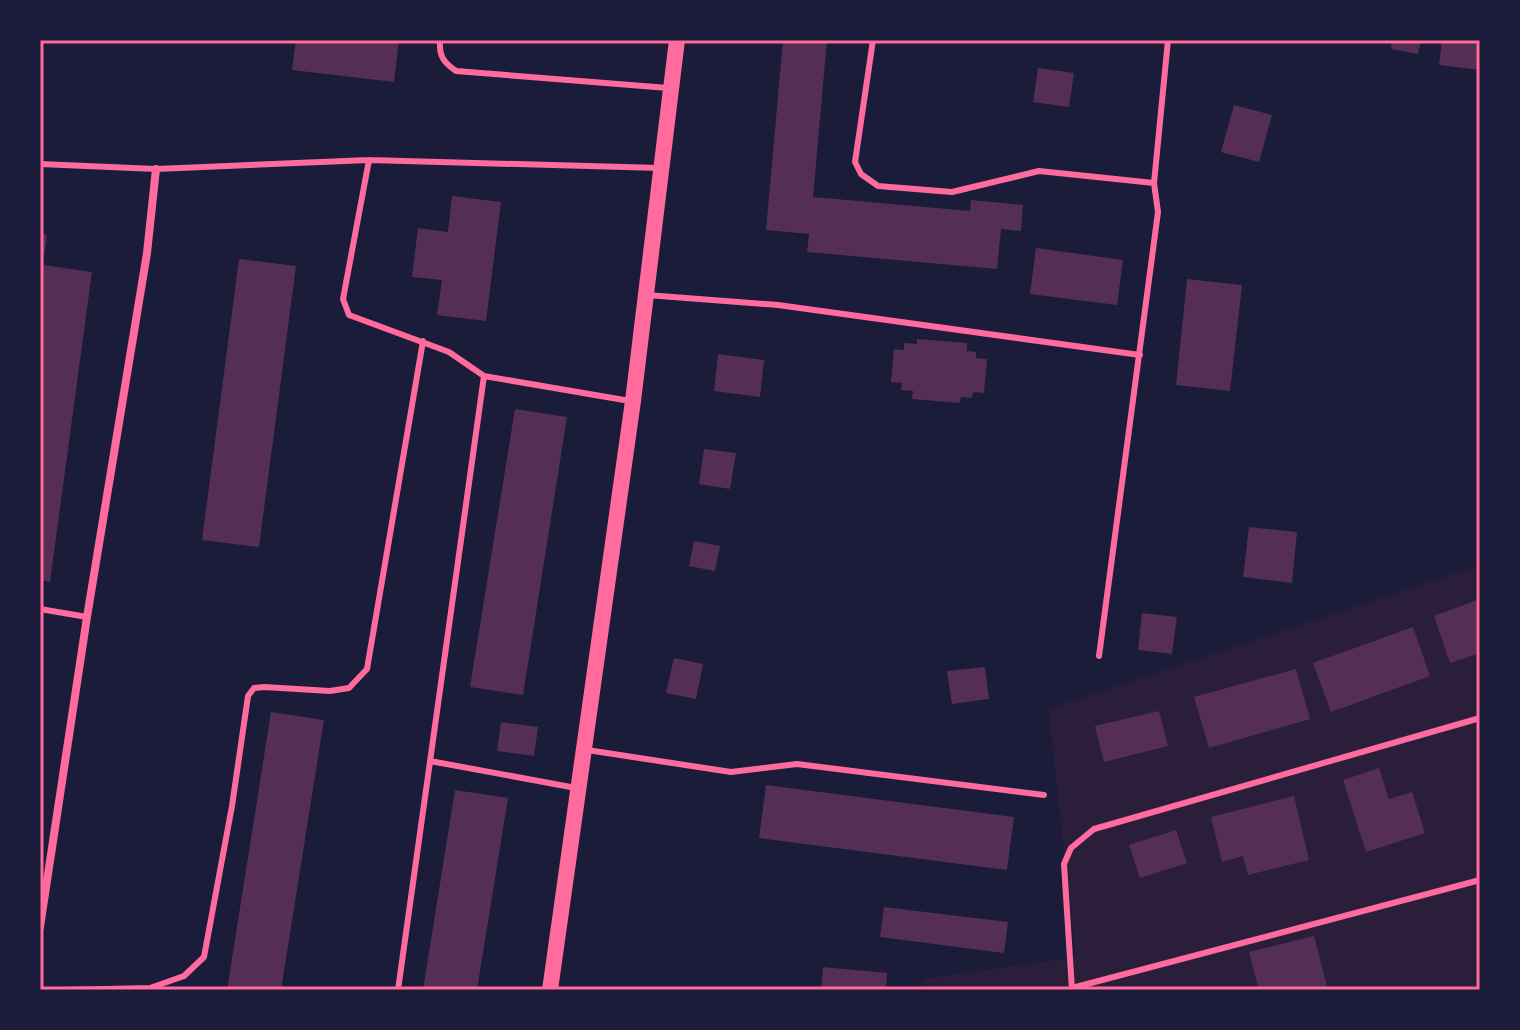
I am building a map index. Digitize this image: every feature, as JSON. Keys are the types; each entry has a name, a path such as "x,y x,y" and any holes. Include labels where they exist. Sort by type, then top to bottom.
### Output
{"main road":[{"path":"550,990 633,401 677,40"}],"street":[{"path":"40,927 147,253 156,169"}],"lane":[{"path":"440,40 439,50 444,63 456,71 671,88"},
{"path":"873,40 855,162 861,174 878,186 952,192 1039,171 1154,183"},
{"path":"1099,656 1158,212 1154,183 1168,40"},
{"path":"369,160 343,299 349,315 449,352 484,376 633,401"},
{"path":"40,164 156,169 369,160 662,168"},
{"path":"647,295 778,305 1140,355"},
{"path":"62,990 150,988 184,976 204,957 232,806 248,696 254,688 264,687 330,691 349,688 367,669 423,341"},
{"path":"398,990 484,376"},
{"path":"40,609 87,617"},
{"path":"1480,718 1094,829 1071,848 1064,864 1072,989 1480,880"},
{"path":"584,750 731,772 797,764 1044,795"},
{"path":"430,761 579,788"}],"shaded area":[{"path":"1480,565 1480,990 923,990 922,979 1076,957 1048,709"}],"building":[{"path":"296,40 399,40 394,82 292,70"},
{"path":"783,40 827,40 813,197 970,211 971,200 1023,205 1021,231 1001,229 997,269 807,252 809,234 766,230"},
{"path":"1392,40 1421,40 1418,54 1391,49"},
{"path":"1442,40 1480,40 1480,70 1439,65"},
{"path":"1038,68 1074,73 1069,107 1033,102"},
{"path":"1234,105 1272,115 1259,162 1221,152"},
{"path":"452,196 501,202 486,321 437,315 442,280 412,277 418,228 448,232"},
{"path":"40,233 47,235 43,265 92,272 50,582 40,580"},
{"path":"1036,248 1123,260 1117,305 1030,294"},
{"path":"239,259 296,266 259,547 202,540"},
{"path":"1187,279 1242,285 1230,391 1176,385"},
{"path":"917,339 967,343 967,351 976,352 976,358 987,359 984,393 973,392 972,398 961,397 960,403 912,399 913,391 901,390 902,383 891,382 894,349 904,350 904,343 917,344"},
{"path":"718,354 764,360 760,397 714,391"},
{"path":"515,409 567,417 523,695 470,687"},
{"path":"704,449 736,453 730,489 699,484"},
{"path":"1249,527 1297,532 1292,583 1243,577"},
{"path":"694,541 720,546 715,571 689,566"},
{"path":"1480,599 1480,653 1450,663 1434,616"},
{"path":"1142,613 1177,617 1172,654 1138,650"},
{"path":"1413,627 1430,676 1331,712 1313,663"},
{"path":"674,658 703,664 696,699 666,693"},
{"path":"985,667 989,699 952,704 947,671"},
{"path":"1296,669 1310,719 1209,748 1194,697"},
{"path":"1159,711 1168,746 1104,762 1095,726"},
{"path":"271,712 324,720 281,990 227,990"},
{"path":"501,722 538,727 534,756 497,751"},
{"path":"1379,768 1389,799 1412,792 1425,833 1366,852 1343,780"},
{"path":"766,785 1014,817 1007,870 759,838"},
{"path":"455,790 508,798 477,990 423,990"},
{"path":"1294,796 1309,860 1248,875 1243,856 1222,862 1211,817"},
{"path":"1176,830 1187,863 1140,878 1129,845"},
{"path":"884,907 1008,922 1004,953 880,937"},
{"path":"1314,936 1328,990 1259,990 1249,952"},
{"path":"823,967 887,973 886,990 821,990"}]}
